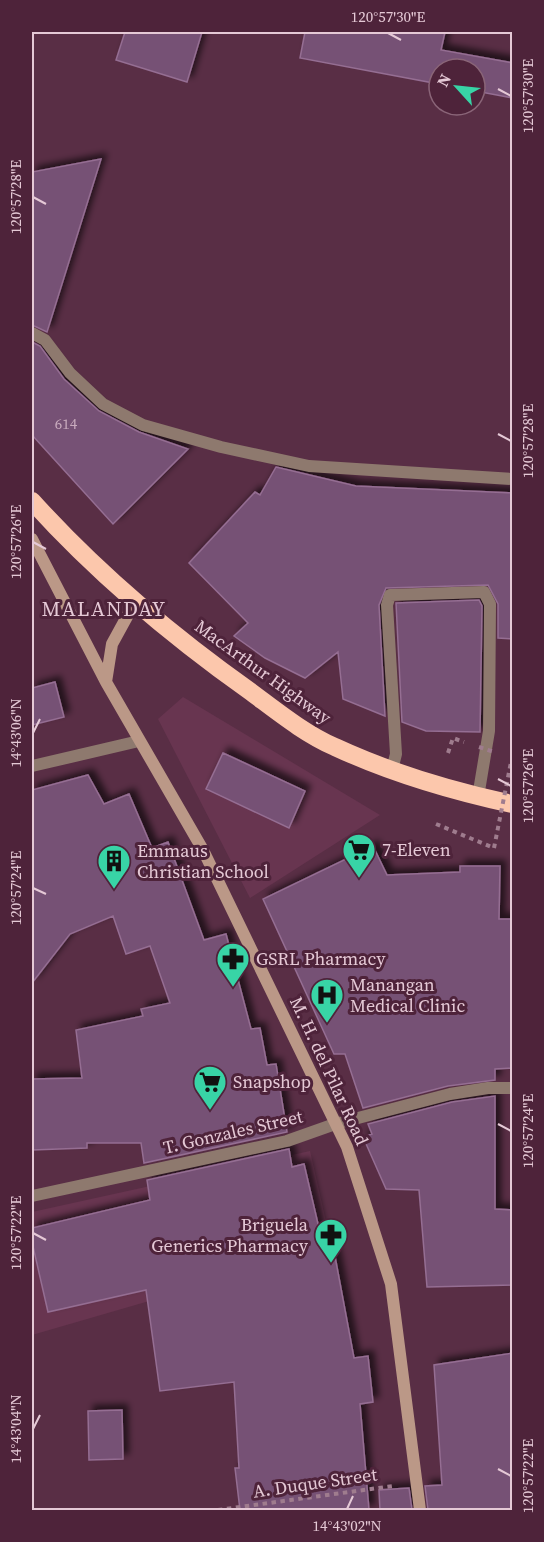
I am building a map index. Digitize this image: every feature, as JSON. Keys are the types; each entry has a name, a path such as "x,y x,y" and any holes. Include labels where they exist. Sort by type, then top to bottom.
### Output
{"highway":[{"name":"MacArthur Highway","path":"32,501 72,545 135,603 235,681 317,738 392,770 478,797 513,804"}],"main road":[{"name":"M. H. del Pilar Road","path":"32,539 106,682 203,850 236,913 347,1147 391,1284 420,1510"},
{"path":"106,682 112,644 135,603"}],"street":[{"path":"32,333 45,339 70,373 103,404 143,425 221,447 309,466 513,479"},
{"path":"392,770 396,754 387,605 390,596 484,592 490,604 491,685 489,731 478,797"},
{"path":"32,766 139,741"},
{"name":"T. Gonzales Street","path":"32,1196 287,1141 335,1124 450,1094 488,1088 513,1088"}],"path":[{"path":"448,753 453,738"},
{"path":"479,747 494,752"},
{"path":"436,824 494,848 511,762"},
{"name":"A. Duque Street","path":"218,1510 416,1482"}],"shaded area":[{"path":"183,697 380,815 250,898 158,719"},
{"path":"310,1151 332,1248 32,1335 32,1212"}],"building":[{"path":"125,32 202,32 187,82 116,60"},
{"path":"305,32 445,32 441,50 480,57 427,57 427,82 300,58"},
{"path":"487,58 513,63 513,98 487,93"},
{"path":"101,159 47,332 32,325 32,172"},
{"path":"32,342 40,346 64,379 99,411 139,432 188,449 113,524 32,435"},
{"path":"276,467 356,486 513,493 513,639 498,638 498,604 488,585 386,588 379,605 385,716 343,699 338,652 305,678 265,658 234,636 248,623 189,563 255,492 260,495"},
{"path":"479,600 482,606 480,732 426,731 402,722 396,603"},
{"path":"55,682 64,717 32,725 32,688"},
{"path":"223,753 305,791 289,828 206,789"},
{"path":"88,775 104,804 129,794 152,848 168,842 204,940 226,934 251,1029 260,1028 267,1065 276,1064 287,1132 144,1163 141,1143 87,1143 87,1148 32,1150 32,1079 82,1078 76,1030 143,1016 141,1009 170,1003 150,946 126,954 113,916 70,934 32,983 32,790"},
{"path":"373,846 387,875 460,872 460,866 500,866 499,919 513,919 513,1068 495,1069 495,1080 448,1086 363,1108 345,1054 334,1054 263,899"},
{"path":"495,1096 495,1209 513,1210 513,1285 427,1287 419,1190 386,1189 363,1137 372,1134 368,1124 452,1102"},
{"path":"289,1149 292,1167 304,1164 325,1254 334,1251 354,1358 368,1356 373,1402 360,1404 369,1510 240,1510 235,1468 239,1468 234,1382 160,1391 146,1290 48,1312 32,1242 32,1228 150,1200 147,1180"},
{"path":"513,1353 513,1509 428,1510 425,1486 442,1485 434,1365"},
{"path":"122,1410 123,1459 89,1460 88,1411"},
{"path":"409,1488 412,1510 380,1510 379,1490"}],"place":[{"name":"7-Eleven","path":"359,879"},
{"name":"Emmaus Christian School","path":"114,890"},
{"name":"GSRL Pharmacy","path":"233,988"},
{"name":"Manangan Medical Clinic","path":"327,1024"},
{"name":"Snapshop","path":"210,1111"},
{"name":"Briguela Generics Pharmacy","path":"331,1264"}],"district":[{"name":"MALANDAY","path":"104,609"}]}
